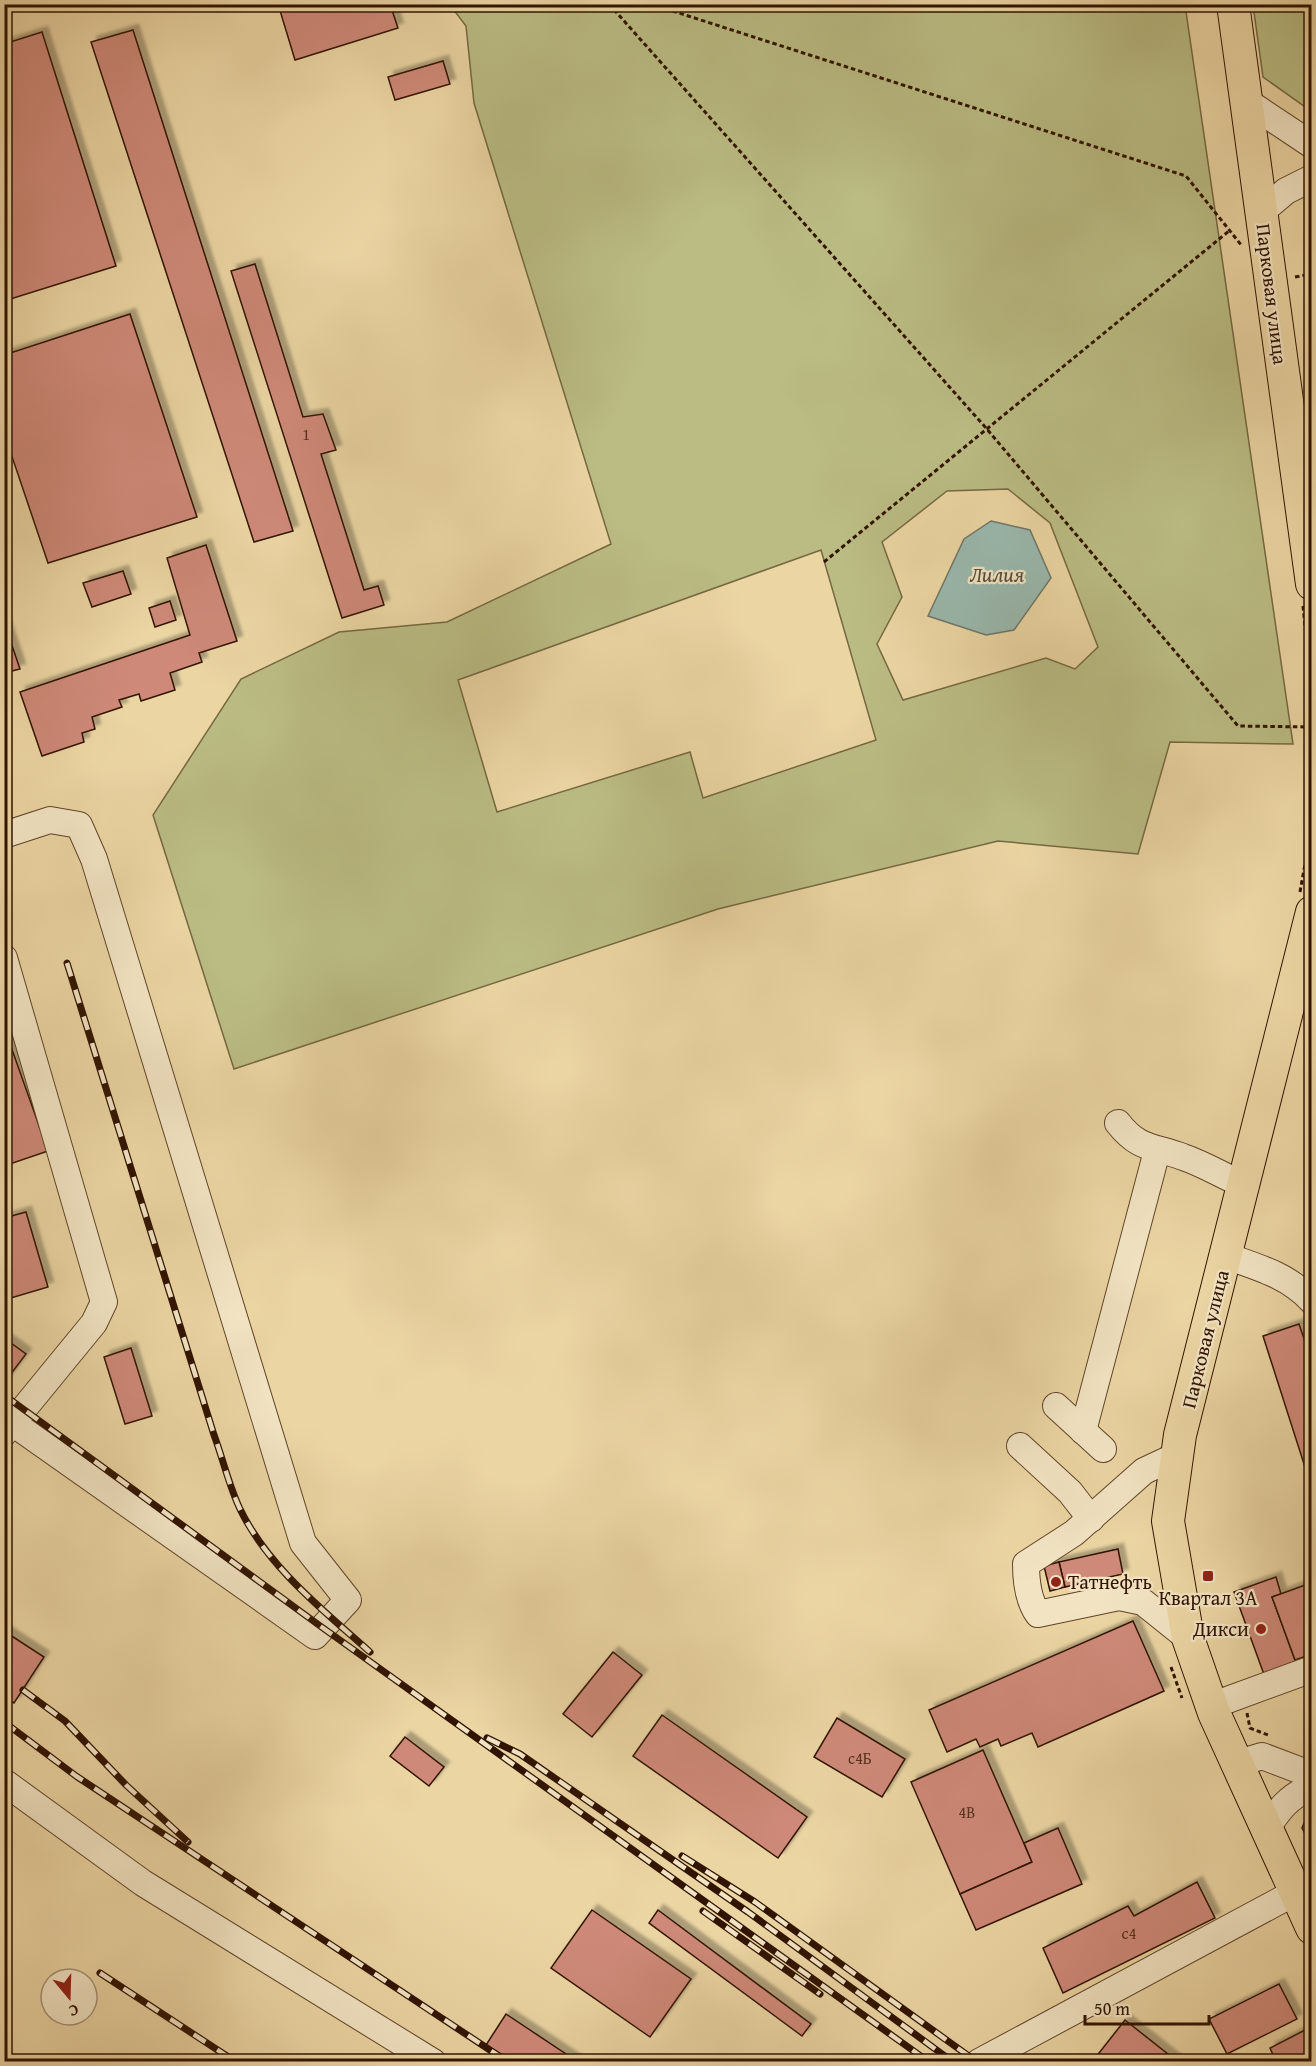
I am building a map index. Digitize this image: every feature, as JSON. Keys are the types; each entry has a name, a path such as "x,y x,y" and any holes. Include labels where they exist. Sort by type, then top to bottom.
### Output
{"main road":[{"name":"Парковая улица","path":"1233,4 1311,584"},
{"name":"Парковая улица","path":"1311,912 1176,1455 1168,1521 1188,1638 1211,1706 1265,1831 1311,1928"}],"street":[{"path":"1246,101 1311,145"},
{"path":"1261,212 1286,191 1311,178"},
{"path":"4,835 50,820 79,825 94,859 303,1543 348,1600 315,1636 7,1424 94,1323 104,1302 4,958"},
{"path":"1118,1123 1129,1137 1157,1151 1182,1156 1244,1185"},
{"path":"1083,1431 1157,1151"},
{"path":"1226,1256 1276,1273 1303,1292 1311,1301"},
{"path":"1056,1406 1103,1449"},
{"path":"1020,1446 1070,1492 1091,1519"},
{"path":"1176,1455 1144,1471 1091,1519 1026,1564 1031,1605 1038,1614 1119,1597 1143,1602 1188,1638"},
{"path":"1211,1706 1311,1669"},
{"path":"1236,1764 1262,1756 1311,1775"},
{"path":"4,1782 143,1883 433,2061"},
{"path":"1265,1831 1283,1803 1311,1787"},
{"path":"979,2061 1294,1893"}],"path":[{"path":"609,4 986,428 1238,726 1311,727"},
{"path":"651,4 1186,176 1242,247"},
{"path":"824,562 1229,231"},
{"path":"1246,1711 1250,1728 1270,1736"}],"green space":[{"path":"450,5 1185,5 1293,744 1170,742 1138,854 998,841 718,909 234,1069 153,815 241,679 339,632 447,622 611,544 474,103 466,26","holes":["1008,489 1050,523 1098,647 1075,669 1046,658 903,700 877,644 902,597 882,542 947,491","821,550 876,740 703,798 690,752 497,812 458,680"]},
{"path":"1253,5 1311,5 1311,111 1263,77"}],"water":[{"name":"Лилия","path":"991,521 1030,530 1051,578 1014,630 986,635 928,616 964,539"}],"building":[{"path":"278,4 390,4 398,28 295,60"},
{"path":"133,30 293,531 254,542 91,42"},
{"path":"42,32 116,266 4,301 4,44"},
{"path":"443,61 450,84 395,100 388,77"},
{"path":"255,264 303,417 323,414 336,450 321,454 364,590 378,586 384,605 342,618 231,271"},
{"path":"130,314 197,517 48,563 4,433 4,355"},
{"path":"206,545 237,641 199,653 202,662 170,673 175,690 141,701 139,694 119,700 122,707 92,717 95,729 82,733 84,742 42,756 20,692 190,635 167,558"},
{"path":"123,571 131,594 92,607 83,583"},
{"path":"170,601 176,620 155,627 149,608"},
{"path":"4,622 20,669 4,673"},
{"path":"4,1027 48,1151 4,1166"},
{"path":"26,1212 48,1287 4,1300 4,1218"},
{"path":"1299,1324 1312,1362 1312,1489 1263,1336"},
{"path":"4,1338 26,1354 4,1383"},
{"path":"131,1348 152,1416 125,1424 104,1357"},
{"path":"1118,1549 1123,1574 1065,1587 1059,1562"},
{"path":"1059,1562 1065,1587 1050,1591 1044,1566"},
{"path":"1276,1577 1281,1594 1272,1597 1295,1660 1302,1657 1305,1666 1266,1680 1234,1592"},
{"path":"1308,1584 1312,1595 1312,1654 1295,1660 1272,1597"},
{"path":"1133,1621 1164,1691 1038,1747 1032,1733 1001,1746 998,1739 980,1747 976,1739 947,1752 929,1710"},
{"path":"4,1631 44,1657 14,1703 4,1697"},
{"path":"613,1652 642,1675 592,1737 563,1714"},
{"path":"662,1715 807,1817 778,1858 633,1756"},
{"path":"837,1718 905,1759 882,1797 814,1757"},
{"path":"405,1737 444,1767 429,1786 390,1756"},
{"path":"983,1750 1032,1862 960,1894 911,1782"},
{"path":"1305,1821 1312,1823 1312,1847 1302,1828"},
{"path":"1058,1828 1082,1884 976,1930 960,1894 1032,1862 1024,1843"},
{"path":"1197,1882 1215,1918 1063,1993 1043,1948 1128,1906 1134,1916"},
{"path":"592,1910 691,1979 650,2037 551,1968"},
{"path":"658,1910 811,2024 802,2036 649,1923"},
{"path":"1279,1984 1297,2019 1227,2054 1209,2019"},
{"path":"506,2014 578,2062 512,2062 486,2045"},
{"path":"1125,2020 1178,2062 1092,2062"},
{"path":"1311,2027 1312,2062 1276,2062 1270,2048"}],"railway":[{"path":"67,963 236,1500 252,1530 281,1569 370,1652"},
{"path":"4,1395 323,1628 929,2062"},
{"path":"23,1690 65,1721 126,1785 188,1842"},
{"path":"4,1722 76,1776 508,2062"},
{"path":"487,1738 520,1754 748,1912 953,2062"},
{"path":"682,1856 755,1902 977,2062"},
{"path":"703,1911 820,1994"},
{"path":"100,1973 236,2062"}],"place":[{"name":"Квартал 3А","path":"1208,1576"},
{"name":"Татнефть","path":"1056,1582"},
{"name":"Дикси","path":"1261,1629"}]}
